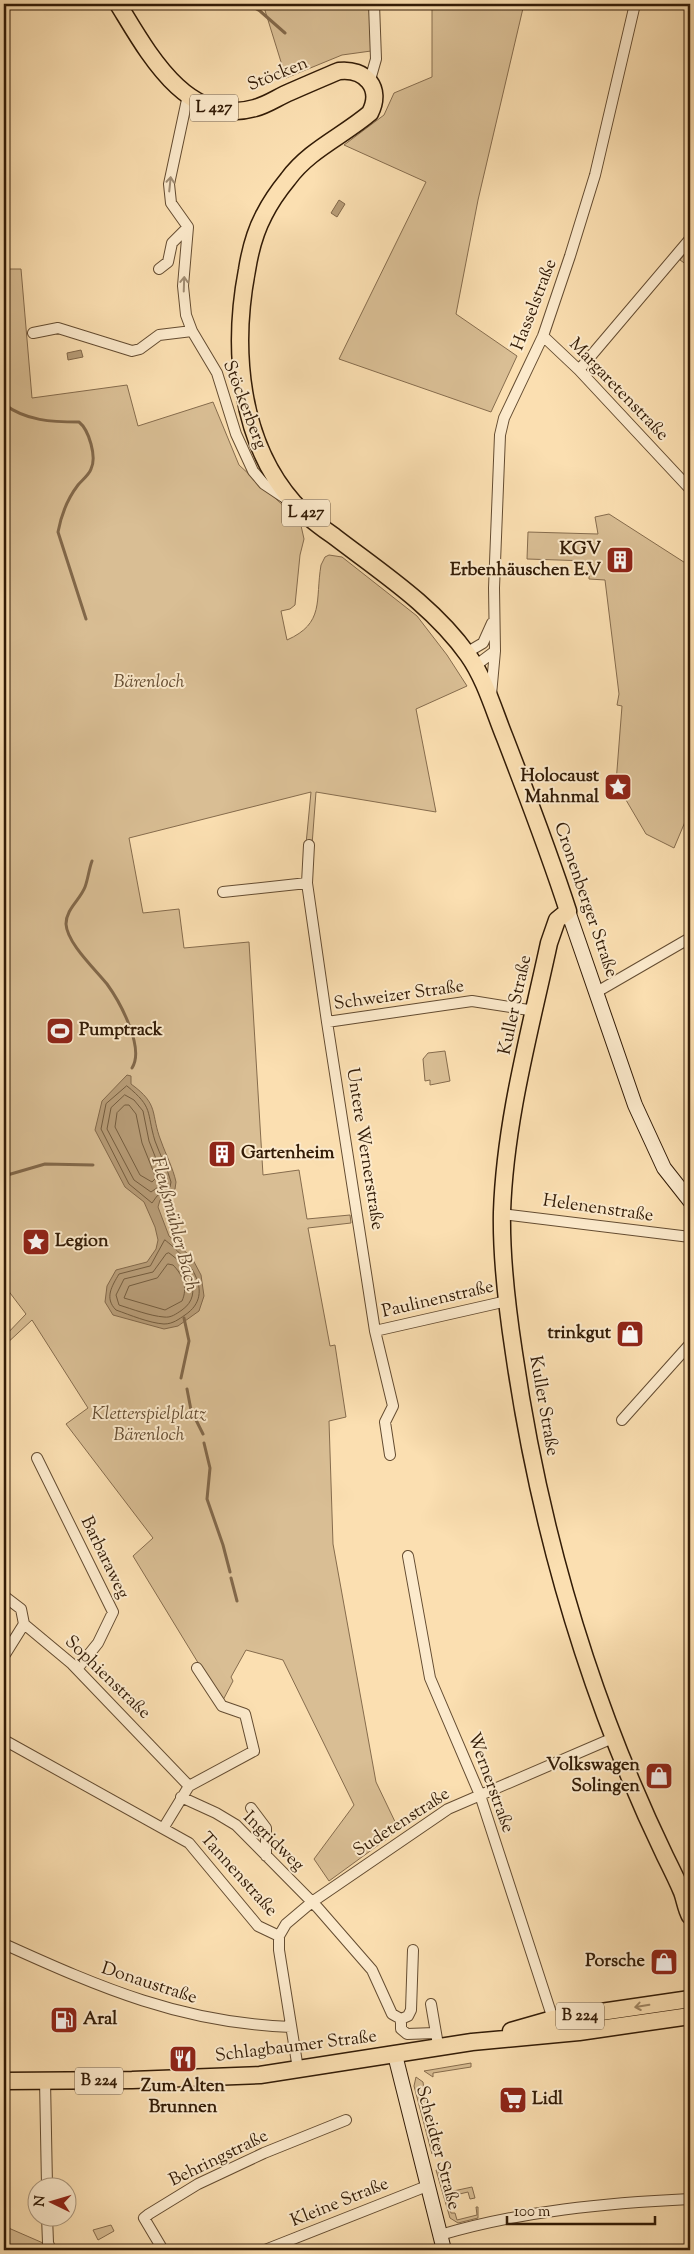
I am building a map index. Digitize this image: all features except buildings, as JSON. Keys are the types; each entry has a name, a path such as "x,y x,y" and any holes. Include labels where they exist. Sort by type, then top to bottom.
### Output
{"main road":[{"name":"Stöcken","path":"118,4 170,80 188,96 216,108 240,110 255,108 339,71 351,70 370,80"},
{"name":"Cronenberger Straße","path":"370,80 375,96 370,113 306,159 288,178 263,215 251,247 240,303 241,374 248,411 267,463 294,504 366,562 415,598 470,659 490,700 536,817 595,993 638,1113 664,1168 690,1201"},
{"name":"Kuller Straße","path":"568,911 557,920 554,927 511,1127 505,1164 502,1214 507,1301 523,1417 542,1505 592,1677 613,1738 639,1802 688,1894 690,1916"},
{"name":"Schlagbaumer Straße","path":"472,2042 553,2019 690,1999"},
{"name":"Schlagbaumer Straße","path":"4,2081 241,2077 395,2055 437,2040 472,2042 579,2032 690,2016"},
{"name":"Scheidter Straße","path":"395,2055 444,2250"}],"street":[{"path":"370,80 376,58 374,4"},
{"name":"Hasselstraße","path":"490,700 495,651 493,620 500,435 504,418 543,336 570,256 595,175 635,4"},
{"path":"159,269 168,262 172,243 188,227 171,203 169,184 188,96"},
{"name":"Stöckerberg","path":"188,227 183,286 186,315 192,332 217,374 236,434 253,471 264,484 294,504"},
{"path":"579,370 690,239"},
{"path":"33,333 58,328 132,351 140,349 159,335 192,332"},
{"name":"Margaretenstraße","path":"543,336 579,370 690,489"},
{"name":"Hasselstraße","path":"470,659 483,643 493,620"},
{"path":"470,659 495,651"},
{"name":"Untere Wernerstraße","path":"309,845 307,883 327,1022 375,1331 393,1406 385,1422 390,1454"},
{"path":"223,892 307,883"},
{"path":"595,993 690,938"},
{"name":"Schweizer Straße","path":"327,1022 472,1001 535,1011"},
{"name":"Helenenstraße","path":"502,1214 690,1237"},
{"name":"Paulinenstraße","path":"375,1331 507,1301"},
{"path":"622,1420 690,1344"},
{"name":"Barbaraweg","path":"37,1458 113,1612 98,1642 77,1669"},
{"name":"Wernerstraße","path":"408,1556 430,1678 480,1795 553,2019"},
{"name":"Sophienstraße","path":"4,1596 21,1609 24,1624 77,1669 189,1786"},
{"path":"4,1656 24,1624"},
{"path":"164,1827 189,1786 253,1753 254,1749 245,1714 222,1706 197,1668"},
{"name":"Sudetenstraße","path":"279,1936 286,1924 312,1902 448,1809 613,1738"},
{"name":"Tannenstraße","path":"4,1740 189,1842 258,1926 279,1936 279,1950 298,2069"},
{"name":"Ingridweg","path":"182,1797 216,1812 236,1825 312,1902 372,1970 392,2014 401,2019 402,2029 407,2034 437,2040"},
{"path":"251,1808 266,1828 266,1856"},
{"name":"Donaustraße","path":"4,1944 90,1982 149,2004 207,2019 291,2027"},
{"path":"401,2019 408,2016 411,2010 413,1950"},
{"path":"431,2004 437,2040"},
{"path":"45,2080 47,2176"},
{"name":"Behringstraße","path":"163,2250 144,2218 149,2214 198,2184 264,2153 346,2120"},
{"name":"Kleine Straße","path":"265,2250 427,2186"},
{"path":"440,2235 488,2222 588,2206 690,2199"},
{"path":"47,2226 48,2243 51,2250"}],"green space":[{"path":"263,4 369,4 371,51 342,55 286,78"},
{"path":"432,4 524,4 478,200 456,314 517,356 491,412 339,359 426,182 344,145 384,115 394,93 432,77"},
{"path":"690,248 690,267 680,260"},
{"name":"Bärenloch","path":"4,269 21,269 32,398 127,385 138,426 213,402 239,465 300,521 304,539 300,555 295,605 290,609 281,611 287,640 308,626 313,618 318,600 321,565 325,557 329,555 342,557 417,616 447,655 467,686 416,709 436,812 316,792 312,845 306,844 311,792 129,838 143,913 179,909 184,948 249,942 263,1175 299,1170 307,1219 350,1215 351,1223 308,1228 330,1346 335,1345 346,1417 329,1421 333,1544 376,1782 399,1830 329,1881 314,1859 354,1805 283,1660 246,1650 231,1677 233,1681 222,1702 133,1556 153,1538 66,1424 88,1408 32,1320 4,1346 4,1337 26,1314 4,1285"},
{"path":"609,514 690,566 690,810 674,848 646,834 616,783 622,706 617,705 619,694 605,580 589,579 589,561 527,559 528,532 598,534 595,517"},
{"path":"445,1051 450,1081 430,1085 430,1080 425,1081 423,1059 428,1053"},
{"path":"471,2063 471,2067 433,2073 433,2077 424,2071"},
{"path":"416,2077 423,2082 432,2149 438,2149 432,2154 414,2086"},
{"path":"444,2168 444,2171 439,2172 444,2193 472,2187 475,2198 470,2199 468,2192 447,2197 451,2213 455,2213 457,2220 477,2215 476,2207 478,2207 478,2218 458,2223 450,2218 436,2170"},
{"path":"111,2225 114,2231 98,2240 93,2230"},
{"path":"4,2226 43,2243 47,2250 4,2250"}],"water":[{"path":"339,200 345,204 337,217 331,213"},
{"path":"81,350 83,357 68,360 67,353"},
{"path":"127,1075 131,1076 131,1084 146,1098 153,1110 158,1131 176,1182 175,1189 160,1200 158,1207 169,1236 192,1258 201,1275 204,1296 199,1311 178,1326 164,1329 113,1315 105,1302 107,1286 116,1270 147,1262 156,1249 158,1240 155,1227 144,1202 125,1187 95,1130 102,1101"}],"waterway":[{"path":"248,4 260,11 285,33"},
{"name":"Fleußmühler Bach","path":"4,404 12,410 30,417 49,421 79,422 89,437 93,464 71,496 58,532 86,619"},
{"name":"Fleußmühler Bach","path":"92,861 83,892 68,914 66,924 76,947 107,984 124,1013 133,1037 135,1049 135,1059 132,1068"},
{"path":"4,1176 45,1164 93,1165"},
{"name":"Fleußmühler Bach","path":"181,1378 189,1341 184,1318"},
{"path":"187,1389 191,1410 203,1434"},
{"name":"Fleußmühler Bach","path":"204,1443 210,1468 207,1499 230,1572"},
{"name":"Fleußmühler Bach","path":"231,1578 237,1601"}],"place":[{"name":"KGV Erbenhäuschen E.V","path":"620,560"},
{"name":"Holocaust Mahnmal","path":"618,787"},
{"name":"Pumptrack","path":"60,1031"},
{"name":"Gartenheim","path":"222,1154"},
{"name":"Legion","path":"36,1242"},
{"name":"trinkgut","path":"630,1334"},
{"name":"Volkswagen Solingen","path":"659,1776"},
{"name":"Porsche","path":"664,1962"},
{"name":"Aral","path":"64,2020"},
{"name":"Zum Alten Brunnen","path":"183,2059"},
{"name":"Lidl","path":"513,2100"}],"park label":[{"name":"Kletterspielplatz Bärenloch","path":"149,1425"}]}
